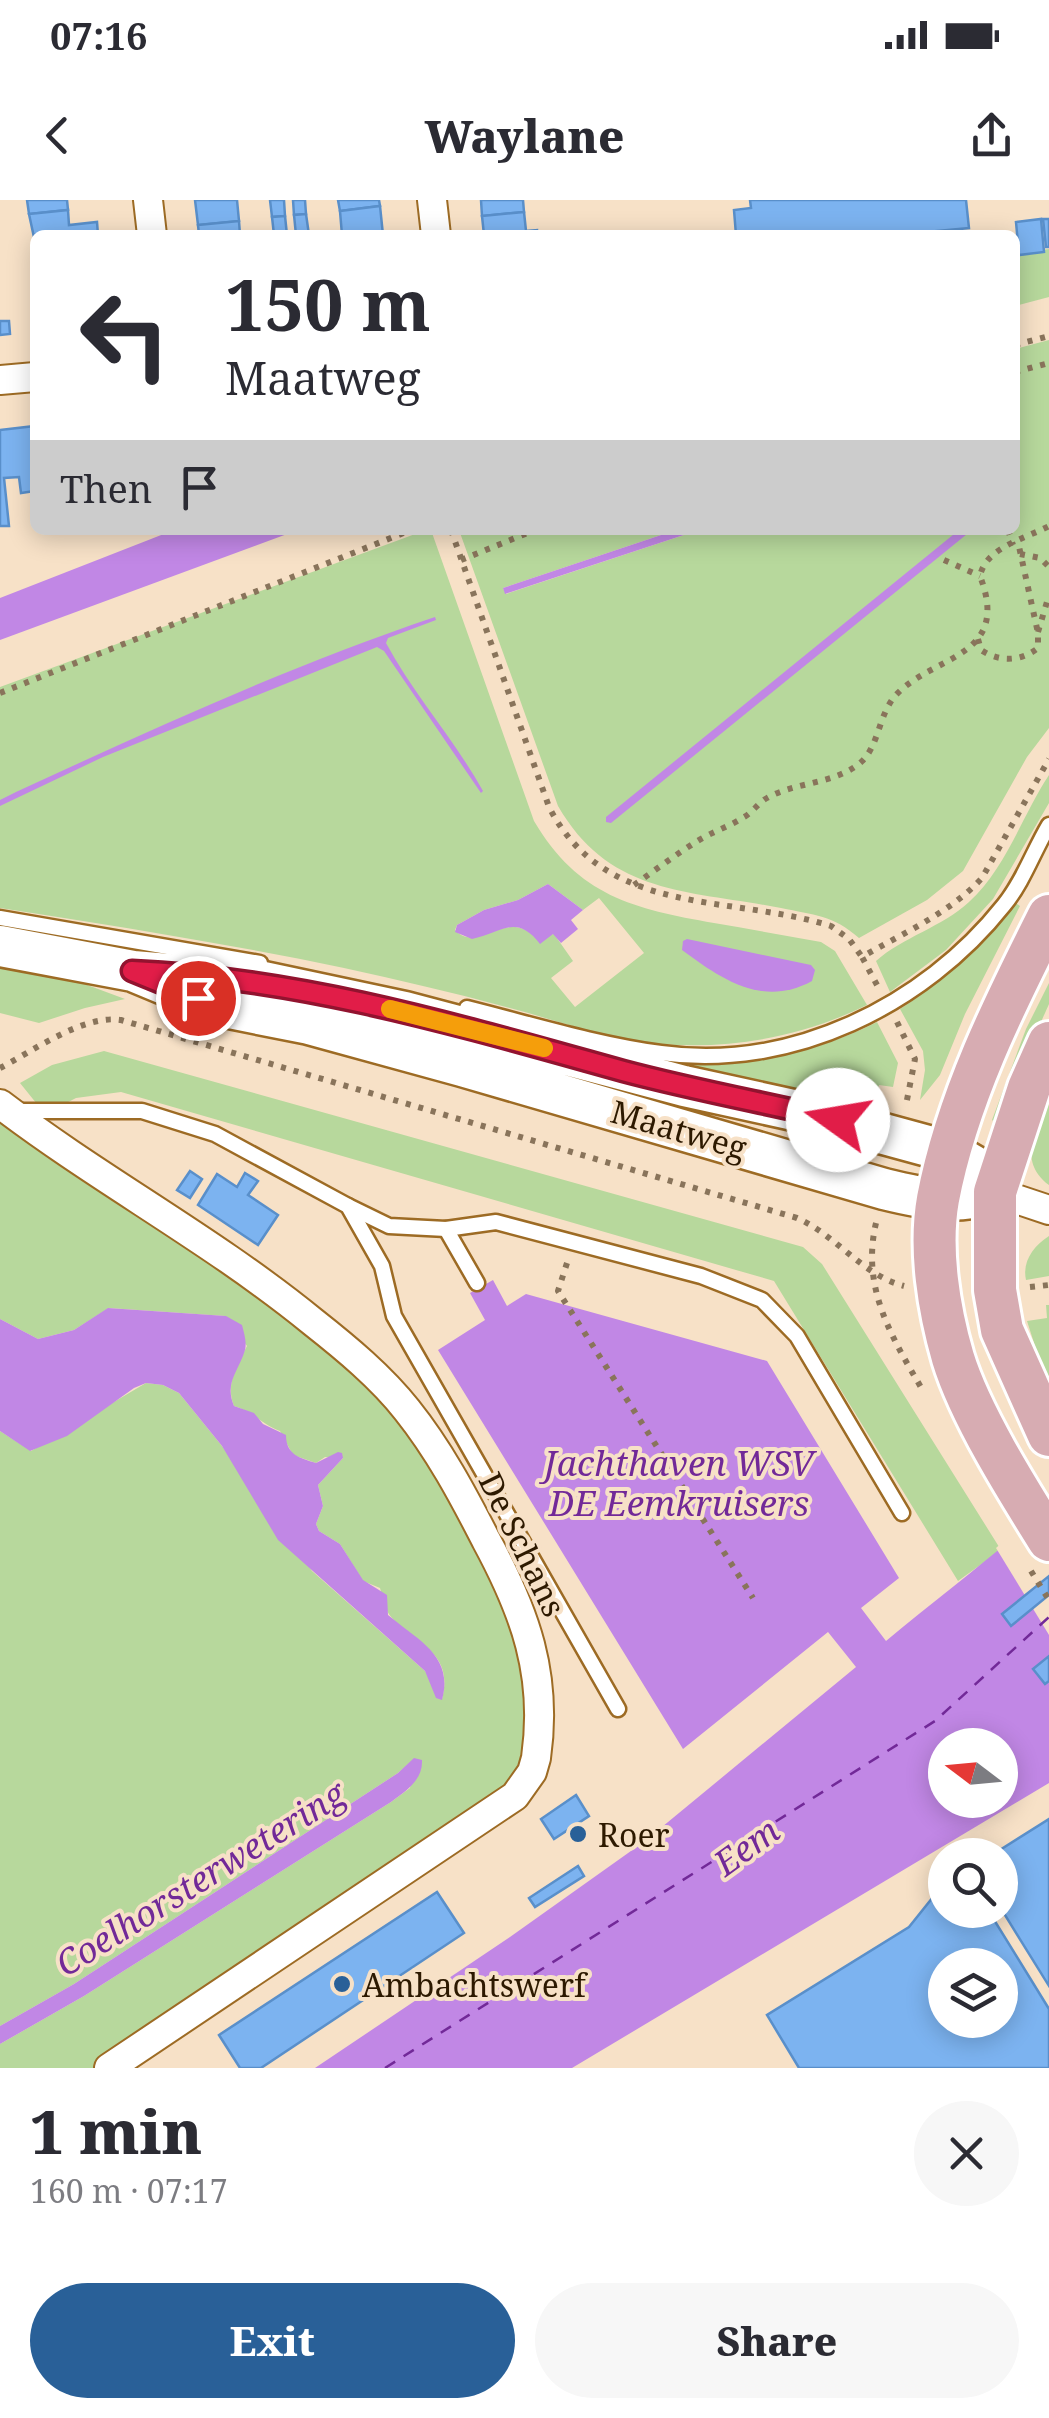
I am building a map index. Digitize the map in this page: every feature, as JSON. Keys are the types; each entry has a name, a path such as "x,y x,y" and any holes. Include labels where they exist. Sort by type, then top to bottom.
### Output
{"main road":[{"path":"1040,1526 986,1430 954,1359 939,1290 936,1246 938,1202 981,1058 1049,916"},
{"name":"Maatweg","path":"0,946 132,971 264,982 405,1012 950,1152 978,1169 996,1192 970,1201 938,1202 462,1066 308,1024 234,1009 132,971"},
{"path":"1049,1043 1029,1088 996,1192 995,1290 1002,1330 1049,1435"}],"street":[{"path":"148,200 151,230"},
{"path":"432,200 435,230"},
{"path":"0,380 30,377"},
{"name":"De Schans","path":"4,1108 286,1300 349,1351 406,1408 445,1464 501,1568 529,1634 538,1681 536,1758 532,1772 515,1796 109,2068"},
{"path":"996,1192 1049,1210"}],"lane":[{"name":"Maatweg","path":"443,1002 604,1044 665,1054 713,1056 770,1050 828,1035 928,980 972,940 1006,902 1049,825"},
{"path":"0,918 284,968"},
{"path":"4,1108 142,1111 214,1134 389,1226 446,1230 496,1222 701,1276 762,1300 797,1336 902,1513"},
{"path":"348,1206 382,1266 394,1316 618,1708"},
{"path":"446,1230 477,1283"}],"path":[{"path":"1020,344 1049,336"},
{"path":"1020,371 1049,363"},
{"path":"634,886 697,841 747,816 765,799 860,763 871,748 884,710 897,694 922,675 952,662 978,638 988,620 981,568 995,550 1016,544 1049,526"},
{"path":"0,693 398,535"},
{"path":"453,535 549,807 560,828 587,859 652,892 820,922 840,930 862,956"},
{"path":"461,560 523,535"},
{"path":"978,638 981,650 993,657 1027,656 1038,648 1020,554 1011,535"},
{"path":"1020,554 1040,558 1049,567"},
{"path":"944,560 980,576"},
{"path":"1038,633 1049,595"},
{"path":"0,1068 86,1024 121,1020 782,1213 834,1238 871,1271"},
{"path":"573,1242 558,1291 753,1598"}],"green space":[{"path":"1049,249 1049,297 1020,305 1020,252"},
{"path":"1049,340 1049,728 1027,757 963,871 927,900 859,938 832,920 654,884 602,857 579,835 558,806 461,535 661,535 503,588 506,594 684,535 1020,535 1020,348"},
{"path":"412,535 433,535 534,821 569,867 610,895 658,912 821,942 835,951 867,1005 809,1028 748,1042 654,1043 608,1036 466,996 344,968 0,908 0,687","holes":["548,884 583,910 599,898 644,953 575,1007 551,978 573,961 554,934 534,936 513,927 473,937 455,930 484,910 518,900"]},
{"path":"1049,775 1049,803 993,899 946,950 890,992 876,961 969,902 993,874"},
{"path":"1014,902 1020,906 965,1014 940,1075 920,1100 925,1070 923,1051 900,1009 962,961"},
{"path":"0,962 47,970 125,999 39,1023 0,1013"},
{"path":"1049,983 1049,1004 996,1123 992,1120 1026,1029"},
{"path":"877,1022 898,1063 893,1087 879,1085 872,1114 658,1062 715,1063 770,1057 824,1044"},
{"path":"104,1051 803,1247 822,1264 1001,1550 958,1581 774,1281 121,1092 76,1098 45,1114 20,1083 52,1065"},
{"path":"1049,1095 1049,1185 1033,1165 1031,1154"},
{"path":"0,1114 316,1335 396,1414 494,1572 531,1682 527,1742 517,1777 501,1796 95,2068 0,2068 0,2044 84,1996 391,1802 410,1788 414,1759 74,1984 0,2026 0,1431 31,1451 146,1383 163,1385 179,1393 312,1571 425,1671 442,1699 443,1671 431,1652 390,1615 380,1588 363,1581 340,1544 319,1531 316,1524 323,1506 318,1485 343,1458 325,1457 316,1463 293,1455 280,1431 234,1406 232,1383 247,1346 225,1316 109,1308 74,1330 38,1339 0,1319"},
{"path":"1049,1236 1049,1276 1026,1280 1030,1255"},
{"path":"1049,1305 1049,1390 1027,1321 1047,1318"}],"water":[{"path":"161,535 284,535 0,640 0,598"},
{"path":"661,535 684,535 505,594 503,588"},
{"path":"953,535 966,535 611,823 606,822 606,817"},
{"path":"435,617 436,620 388,638 386,643 472,772 481,793 384,651 377,647 103,757 0,806 0,800 16,792 223,699"},
{"path":"548,884 583,910 571,920 578,929 561,943 553,934 540,944 516,927 472,939 455,932 457,925 484,910 518,900"},
{"path":"687,939 811,965 815,970 812,981 776,992 743,986 682,950"},
{"path":"493,1280 507,1306 526,1294 767,1361 899,1578 861,1608 886,1641 1049,1506 1049,1783 1018,1802 1018,1728 928,1728 928,1818 990,1818 957,1838 928,1838 928,1855 572,2068 315,2068 645,1841 856,1667 828,1632 683,1749 438,1350 485,1320 470,1293"},
{"path":"108,1308 226,1316 242,1325 246,1347 232,1383 234,1406 254,1413 263,1424 286,1435 288,1447 299,1457 316,1463 342,1453 343,1458 318,1485 323,1506 316,1524 319,1531 340,1544 363,1580 387,1595 388,1615 431,1651 443,1672 442,1700 436,1698 425,1671 278,1540 222,1446 179,1393 163,1385 146,1383 67,1436 30,1451 0,1431 0,1319 38,1339 74,1330"},
{"path":"414,1758 422,1760 420,1773 391,1802 84,1996 0,2044 0,2026 74,1984 398,1773"}],"pier":[{"path":"1049,1501 1049,1635 996,1548"}],"building":[{"path":"27,200 67,200 68,210 29,214"},
{"path":"195,200 237,200 239,221 198,225"},
{"path":"270,200 284,200 285,216 272,217"},
{"path":"293,200 305,200 306,214 294,215"},
{"path":"338,200 379,200 380,206 340,211"},
{"path":"481,200 523,200 524,212 482,216"},
{"path":"750,200 966,200 969,228 736,230 734,210 751,208"},
{"path":"380,206 382,230 342,230 340,211"},
{"path":"68,210 69,225 97,222 98,230 32,230 29,214"},
{"path":"524,212 526,230 483,230 482,216"},
{"path":"306,214 308,230 296,230 294,215"},
{"path":"285,216 286,230 273,230 272,217"},
{"path":"1041,219 1044,252 1020,255 1020,230 1016,222"},
{"path":"1043,219 1049,219 1049,247 1046,247"},
{"path":"239,221 240,230 198,230 198,225"},
{"path":"0,321 9,321 10,334 0,335"},
{"path":"30,427 30,492 21,493 19,477 4,478 9,526 0,526 0,430"},
{"path":"190,1171 202,1179 190,1198 177,1190"},
{"path":"245,1173 258,1181 248,1195 278,1215 258,1245 198,1205 217,1174 237,1187"},
{"path":"1049,1576 1049,1595 1011,1626 1002,1614"},
{"path":"1049,1656 1049,1681 1045,1684 1033,1669"},
{"path":"576,1795 589,1816 554,1839 541,1819"},
{"path":"1049,1819 1049,1986 1013,1928 1018,1928 1018,1839"},
{"path":"578,1866 584,1876 535,1907 529,1898"},
{"name":"Ambachtswerf","path":"437,1892 464,1933 261,2068 240,2068 219,2035"},
{"path":"928,1903 928,1928 999,1928 1011,1948 928,1948 928,2038 1018,2038 1018,1959 1049,2009 1049,2068 799,2068 767,2015 909,1927"}],"ferry route":[{"path":"385,2068 935,1721 1049,1617"}],"slow traffic":[{"path":"390,1009 544,1048"}],"place":[{"name":"Roer","path":"578,1834"},
{"name":"Ambachtswerf","path":"342,1984"}],"route":[{"path":"198,998 132,971 264,982 319,993 684,1086 838,1120"}],"water label":[{"name":"Jachthaven WSV DE Eemkruisers","path":"679,1482"},
{"name":"Eem","path":"746,1846"},
{"name":"Coelhorsterwetering","path":"200,1878"}]}
